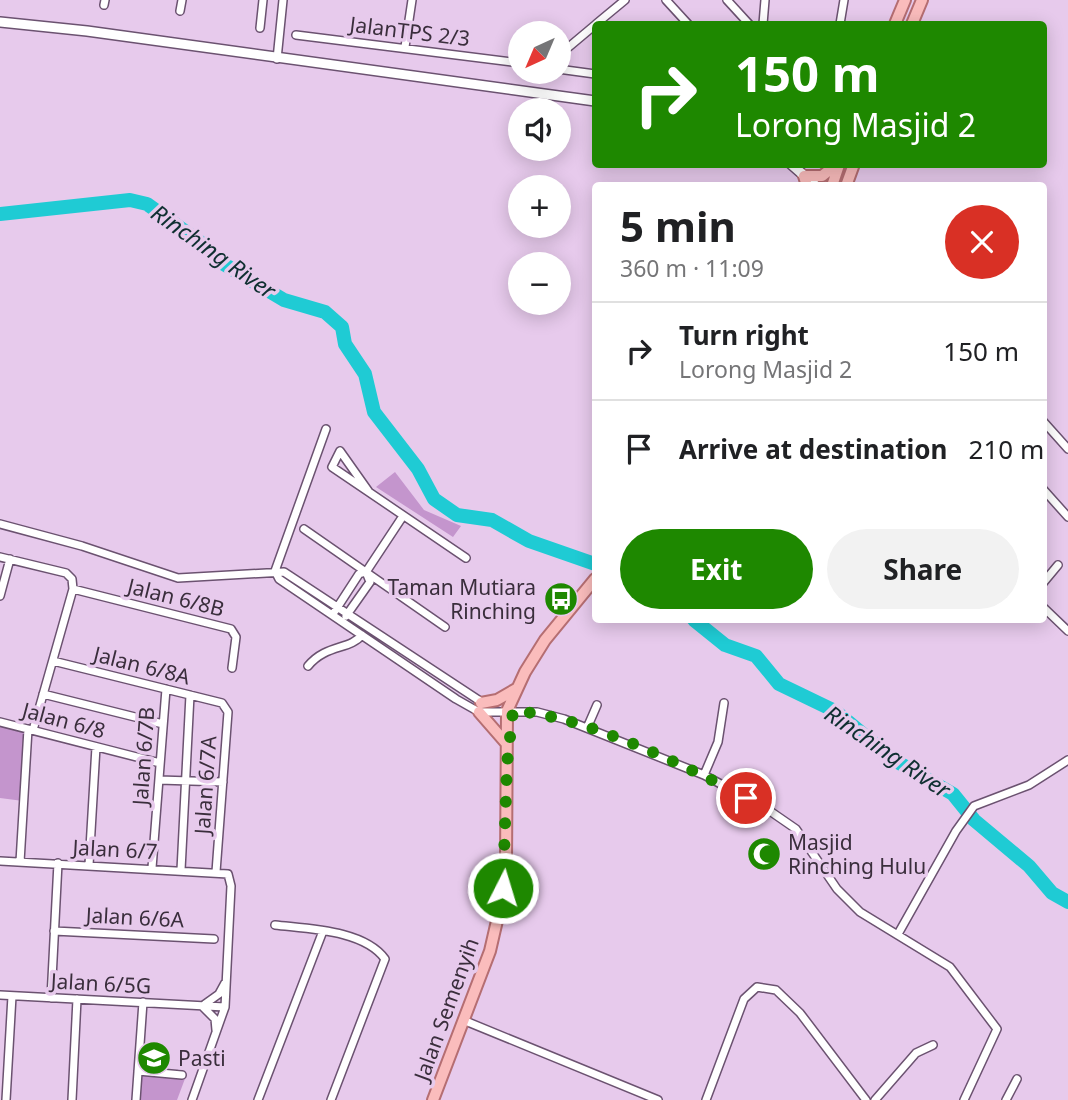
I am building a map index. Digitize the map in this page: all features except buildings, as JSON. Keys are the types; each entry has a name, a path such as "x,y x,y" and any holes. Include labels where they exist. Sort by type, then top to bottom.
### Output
{"main road":[{"path":"896,21 905,0"},
{"path":"913,21 922,0"},
{"path":"806,181 822,176 833,168"},
{"name":"Jalan Semenyih","path":"507,764 506,743 516,689 545,640 592,583"},
{"name":"Jalan Semenyih","path":"433,1100 490,951 499,912 506,863 510,711 525,671"},
{"path":"506,743 480,707 516,689"}],"street":[{"path":"180,11 182,0"},
{"path":"260,28 263,0"},
{"path":"277,59 283,0"},
{"path":"405,47 412,0"},
{"path":"600,21 625,0"},
{"path":"666,0 685,21"},
{"path":"727,0 746,21"},
{"path":"763,21 765,0"},
{"path":"840,21 844,0"},
{"path":"0,22 87,31 592,101"},
{"path":"571,45 592,28"},
{"name":"JalanTPS 2/3","path":"296,35 508,61"},
{"path":"571,70 592,74"},
{"path":"1047,425 1066,443"},
{"path":"326,429 275,571 279,579 335,611 480,707"},
{"path":"369,492 340,451 332,467 466,558"},
{"path":"1047,493 1068,517"},
{"path":"335,611 359,574 366,572 403,516"},
{"path":"0,524 82,546 178,578 275,571"},
{"path":"304,529 445,627"},
{"path":"0,557 66,573 72,579 73,589 31,730 20,862"},
{"path":"0,596 10,559"},
{"path":"1047,578 1058,565"},
{"path":"344,618 370,582 366,572"},
{"name":"Jalan 6/8B","path":"73,589 230,629 236,637 232,668"},
{"path":"1047,611 1068,631"},
{"path":"344,618 362,635 480,707 537,712 587,728 704,775 767,809 796,829 837,889 860,912 950,967 997,1029 964,1100"},
{"path":"308,666 318,654 356,642 362,635"},
{"name":"Jalan 6/8A","path":"53,660 222,703"},
{"name":"Jalan 6/7B","path":"152,868 166,689"},
{"path":"43,694 163,724"},
{"path":"181,870 190,695"},
{"name":"Jalan 6/7A","path":"216,872 228,712 222,703"},
{"path":"704,775 718,742 724,703"},
{"path":"587,728 597,705"},
{"name":"Jalan 6/8","path":"0,722 160,763"},
{"path":"89,865 96,747"},
{"path":"898,934 967,814 984,800 1029,785 1068,760"},
{"path":"159,780 223,782"},
{"name":"Jalan 6/7","path":"0,860 228,874 231,886 226,982"},
{"path":"51,998 58,863"},
{"path":"275,925 323,931 376,947 386,960 331,1100"},
{"name":"Jalan 6/6A","path":"54,931 214,939"},
{"path":"258,1100 323,931"},
{"path":"217,1032 215,1019 201,1006 212,1001 226,982"},
{"path":"192,1100 225,1007 226,982"},
{"path":"706,1100 744,999 757,987 776,990 800,1013 866,1100"},
{"name":"Jalan 6/5G","path":"0,995 225,1007"},
{"path":"6,1100 12,996"},
{"path":"72,1100 77,999"},
{"path":"136,1100 143,1002"},
{"path":"463,1020 658,1100"},
{"path":"875,1100 916,1053 933,1045"},
{"path":"138,1072 182,1075"},
{"path":"1006,1100 1017,1079"}],"shaded area":[{"path":"395,472 424,510 461,526 453,537 376,487"},
{"path":"0,723 27,730 23,801 0,798"},
{"path":"141,1074 186,1076 177,1100 140,1100"}],"waterway":[{"name":"Rinching River","path":"0,214 130,200 147,204 204,245 217,260 284,300 325,312 342,327 345,344 365,374 374,412 418,469 434,499 457,515 492,520 529,541 592,563"},
{"name":"Rinching River","path":"698,623 725,645 756,656 779,684 835,711 894,760 953,794 974,820 1029,866 1052,893 1068,902"}],"place":[{"name":"Taman Mutiara Rinching","path":"561,599"},
{"name":"Masjid Rinching Hulu","path":"764,854"},
{"name":"Pasti","path":"154,1058"}],"route":[{"path":"503,888 506,863 507,764 513,711 537,712 564,719 704,775 746,798"}]}
